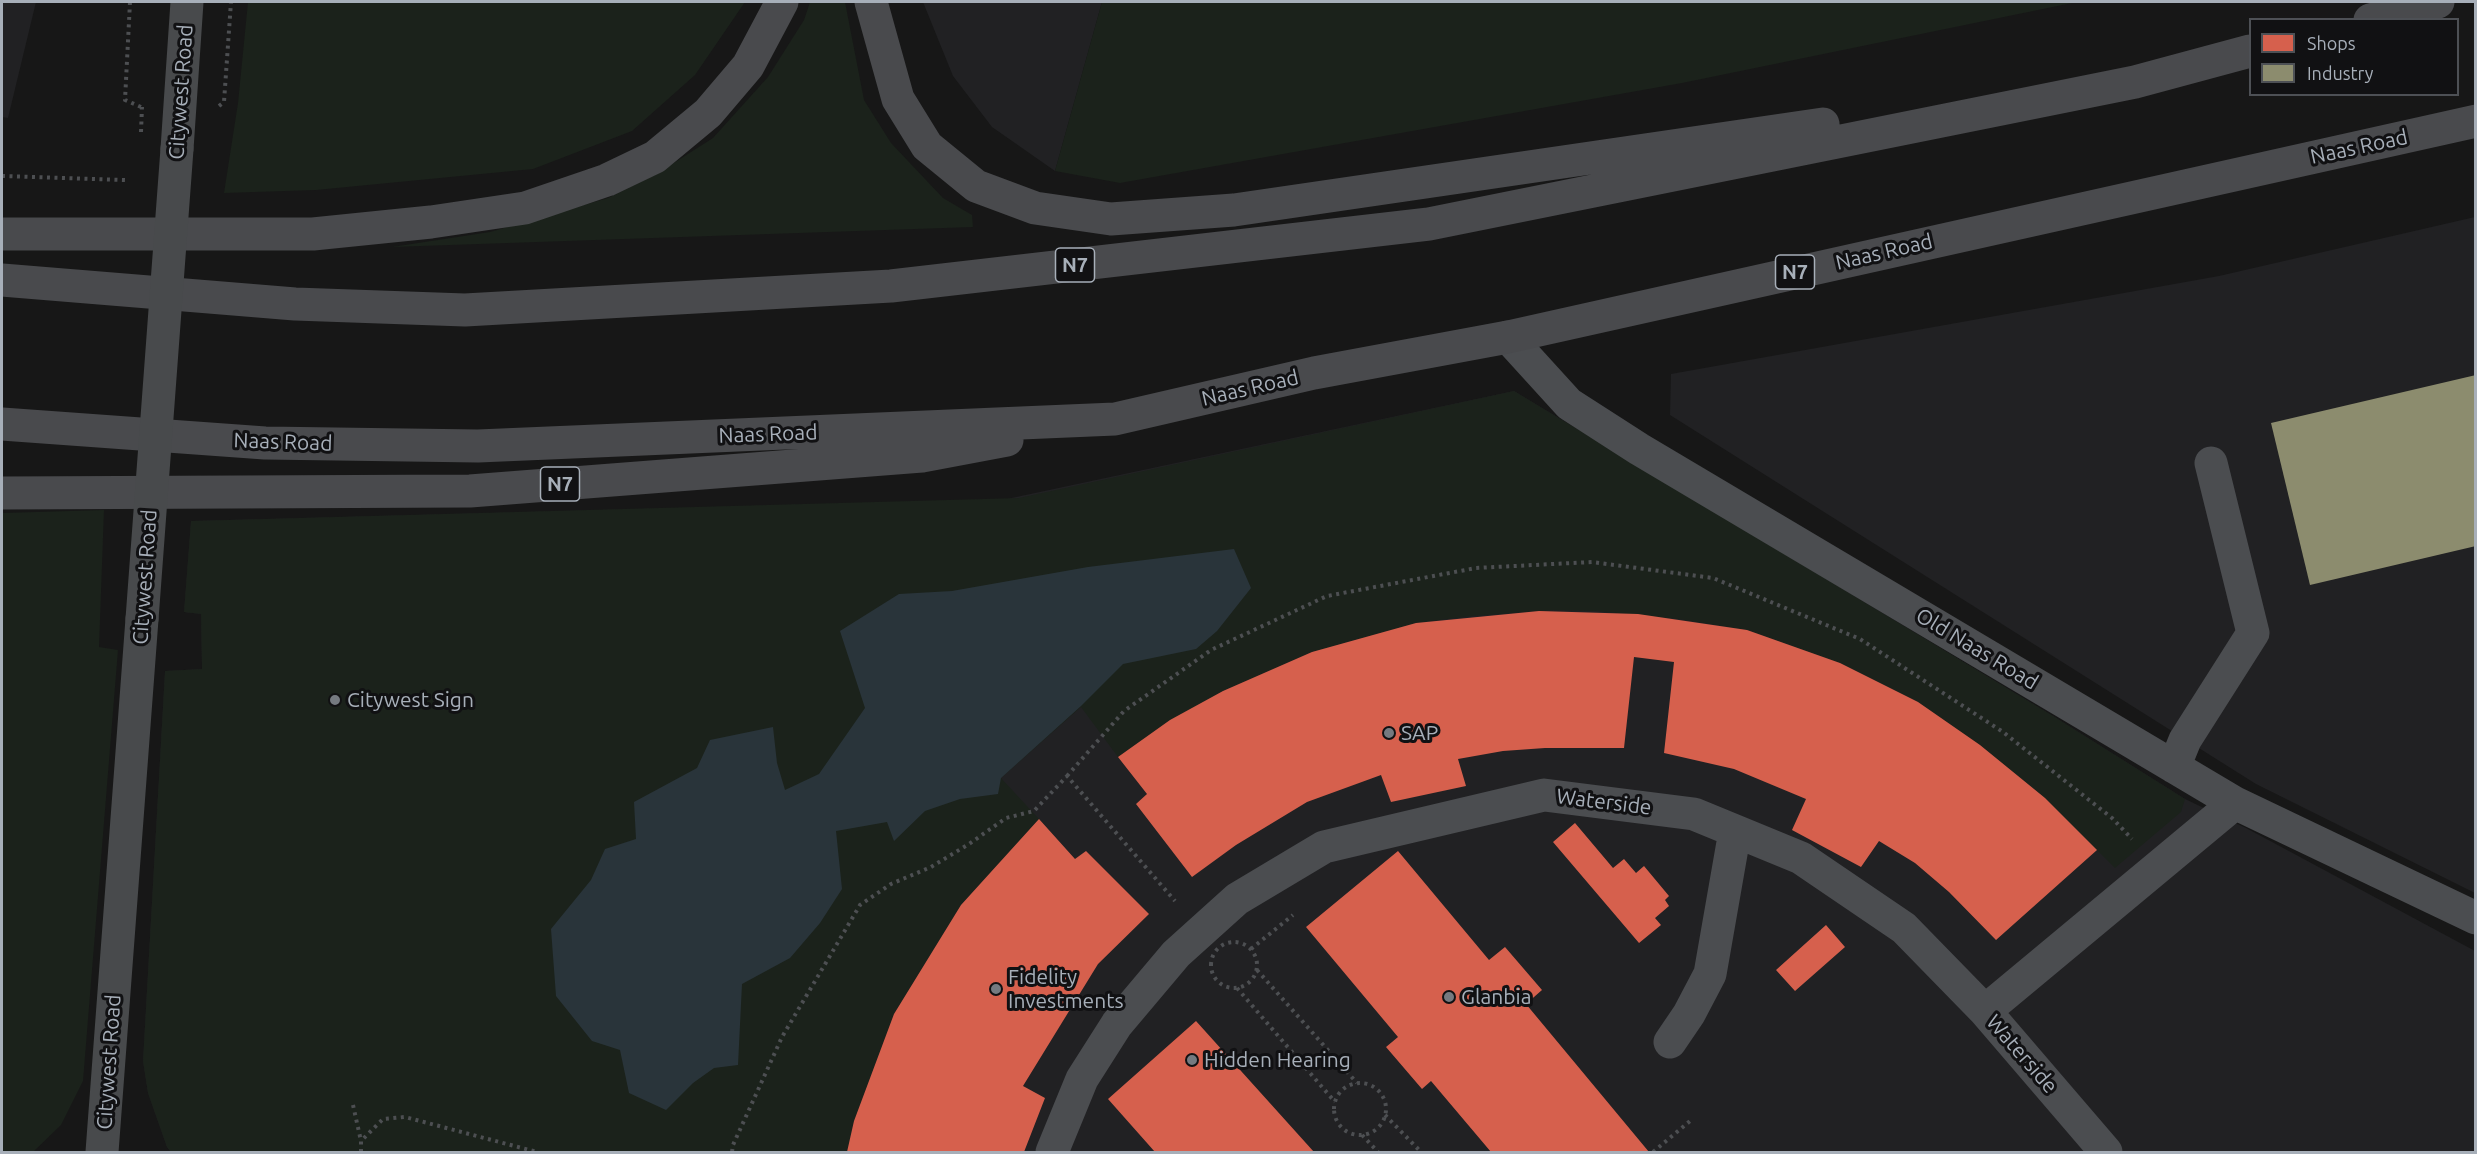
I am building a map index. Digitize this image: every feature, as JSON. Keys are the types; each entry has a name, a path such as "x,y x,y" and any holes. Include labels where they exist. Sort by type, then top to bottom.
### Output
{"highway":[{"path":"2,234 313,234 431,222 525,208 608,180 655,157 708,113 748,66 782,2"},
{"name":"N7","path":"871,2 898,99 927,146 976,186 1035,208 1111,219 1234,210 1742,135 2135,82"},
{"path":"2378,18 2438,2"},
{"name":"N7","path":"2,280 295,304 465,310 891,286 1429,224 2135,82 2249,51"},
{"name":"Naas Road","path":"2,424 265,443 478,446 1114,419 1314,373 1508,337 2475,121"},
{"name":"N7","path":"2,493 470,491 922,456 1114,419"}],"main road":[{"name":"Citywest Road","path":"102,1152 187,2"}],"street":[{"name":"Old Naas Road","path":"1508,337 1569,404 1618,436 2235,803 2475,918"},
{"path":"2174,767 2185,740 2253,633 2211,464"},
{"name":"Waterside","path":"1052,1152 1082,1079 1117,1023 1176,954 1238,899 1324,847 1544,795 1694,814 1801,858 1904,928 1985,1011 2106,1152"},
{"path":"1985,1011 2235,803"},
{"path":"1670,1042 1689,1014 1710,974 1736,831"}],"path":[{"path":"130,2 125,100 142,107"},
{"path":"2,177 125,180"},
{"path":"732,1152 733,1145 782,1037 860,905 891,884 931,867 1006,818 1034,811 1124,711 1211,650 1327,596 1476,568 1592,562 1713,578 1860,639 2003,732 2112,818 2158,867"},
{"path":"1067,776 1180,907"},
{"path":"1335,1102 1236,988 1221,984 1212,972 1211,964 1217,949 1231,942 1245,944 1255,955 1257,970 1358,1083"},
{"path":"1236,988 1250,982 1257,970"},
{"path":"1361,1135 1377,1129 1385,1115 1384,1099 1380,1092 1374,1086 1358,1083 1343,1088 1335,1102 1336,1118 1346,1131 1361,1135 1378,1152"},
{"path":"353,1105 361,1141 361,1152"},
{"path":"1385,1115 1421,1152"},
{"path":"361,1141 383,1119 405,1118 537,1152"},
{"path":"1653,1152 1690,1121"}],"shaded area":[{"path":"2,2 36,2 8,118 2,117"},
{"path":"248,2 745,2 695,75 632,131 533,169 316,190 224,193 238,103"},
{"path":"810,2 845,2 864,100 891,143 943,198 972,215 973,227 392,247 490,232 608,198 655,175 713,138 768,77 804,20"},
{"path":"923,2 1102,2 1055,171 992,127 953,76"},
{"path":"1102,2 2077,2 1682,83 1120,183 1055,171"},
{"path":"2475,217 2475,893 2256,784 1670,415 1671,374 2219,276"},
{"path":"1514,391 2053,716 2185,799 2246,828 2475,951 2475,1152 171,1152 167,1147 148,1093 143,1061 165,671 202,669 201,614 184,612 191,521 1007,499"},
{"path":"1514,391 2053,716 2185,799 2181,812 2115,868 2045,798 1980,745 1918,702 1840,663 1747,630 1679,619 1596,611 1553,610 1416,623 1312,652 1223,691 1118,757 1081,707 1001,778 1039,819 961,905 894,1014 854,1121 847,1152 171,1152 167,1147 148,1093 143,1061 165,671 202,669 201,614 184,612 191,521 1019,498"},
{"path":"104,510 99,647 118,650 83,1081 61,1125 33,1152 2,1152 2,513"},
{"path":"1234,549 1251,588 1217,631 1196,649 1123,664 1081,706 1001,778 998,794 960,799 925,811 894,841 887,822 836,831 842,889 820,923 790,958 742,984 738,1065 714,1068 693,1083 666,1110 629,1093 620,1050 592,1041 556,996 551,929 591,880 605,849 636,839 634,802 697,768 710,740 773,727 777,763 785,790 819,774 865,708 840,631 899,594 952,591 1088,567"}],"building: Shops":[{"path":"1539,611 1638,614 1747,630 1840,663 1918,702 1980,745 2045,798 2097,850 1996,940 1949,892 1915,863 1879,841 1861,867 1792,830 1806,799 1734,769 1664,753 1674,662 1634,657 1624,748 1545,748 1503,751 1458,759 1466,786 1391,802 1381,775 1307,802 1236,845 1192,877 1136,804 1147,794 1118,757 1170,720 1223,691 1312,652 1416,623"},
{"name":"Fidelity Investments","path":"1039,819 1075,859 1086,851 1149,914 1098,964 1023,1086 1045,1098 1024,1152 847,1152 854,1121 894,1014 961,905"},
{"path":"1575,823 1613,868 1624,859 1636,873 1644,866 1669,896 1665,900 1669,906 1655,918 1661,925 1639,943 1553,842"},
{"name":"Glanbia","path":"1398,851 1489,960 1505,947 1542,990 1526,1004 1649,1152 1491,1152 1431,1081 1422,1089 1386,1047 1398,1037 1306,927"},
{"path":"1826,925 1845,947 1795,991 1776,970"},
{"name":"Hidden Hearing","path":"1196,1021 1314,1152 1155,1152 1108,1099"}],"building: Industry":[{"path":"2476,375 2476,546 2310,585 2271,423"}],"place":[{"name":"Citywest Sign","path":"335,700"},
{"name":"SAP","path":"1389,733"},
{"name":"Fidelity Investments","path":"996,989"},
{"name":"Glanbia","path":"1449,997"},
{"name":"Hidden Hearing","path":"1192,1060"}]}
